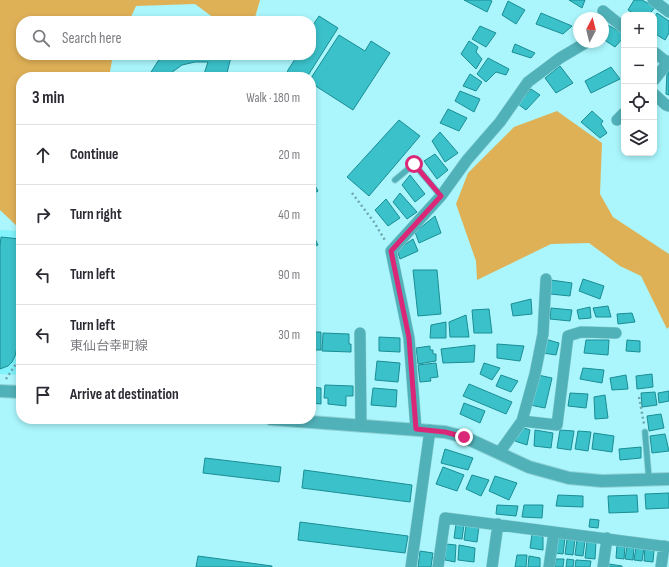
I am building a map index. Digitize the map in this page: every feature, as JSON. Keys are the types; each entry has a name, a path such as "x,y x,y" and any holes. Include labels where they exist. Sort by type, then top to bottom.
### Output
{"street":[{"path":"653,0 669,12"},
{"path":"603,10 621,25"},
{"path":"416,429 409,338 391,251 441,196 467,160 500,122 528,82 560,58 577,48"},
{"path":"657,54 668,62 657,76"},
{"path":"657,97 669,106"},
{"path":"499,453 522,421 535,374 543,334 546,279"},
{"path":"522,421 557,425 568,336 581,332 616,333"},
{"path":"360,333 361,426"},
{"path":"0,391 16,392"},
{"path":"316,422 445,432 464,437 529,467 569,478 602,481 669,479"},
{"path":"411,567 430,430"},
{"path":"438,567 445,518 666,546 661,567"},
{"path":"492,567 498,524"},
{"path":"549,567 554,532"},
{"path":"603,567 607,538"}],"lane":[{"path":"395,180 414,164 441,196"},
{"path":"645,432 650,480"}],"path":[{"path":"352,193 374,222 391,251"},
{"path":"6,380 16,364"},
{"path":"639,397 645,432"}],"shaded area":[{"path":"0,0 260,0 255,16 211,16 195,4 136,6 131,16 16,16 16,60 112,60 110,72 16,72 16,225 0,210"},
{"path":"557,111 602,143 600,194 613,217 669,254 669,327 667,329 641,276 620,266 589,243 551,244 477,280 476,261 456,204 468,173 514,127"},
{"path":"0,230 16,231 16,375 0,374"}],"building":[{"path":"464,0 490,0 492,1 487,12"},
{"path":"569,0 585,0 582,8"},
{"path":"634,0 642,0 655,7 651,12 631,12 628,10"},
{"path":"508,1 525,10 516,24 502,15"},
{"path":"541,13 572,26 563,34 536,24"},
{"path":"657,13 669,21 669,33 665,40 657,35"},
{"path":"319,16 338,28 310,72 287,72 294,60 316,60 316,20"},
{"path":"480,26 496,33 486,47 472,39"},
{"path":"609,26 621,32 621,40 615,47 609,43"},
{"path":"339,35 365,51 371,41 390,53 353,110 316,86 315,72"},
{"path":"469,41 478,47 476,52 482,59 476,69 461,54"},
{"path":"515,44 535,53 531,58 512,52"},
{"path":"488,58 509,69 506,75 496,72 486,82 477,74"},
{"path":"230,60 227,72 205,72 208,62 195,62 182,65 172,72 151,72 158,61"},
{"path":"560,66 573,83 556,93 545,78"},
{"path":"611,67 620,79 591,93 585,81"},
{"path":"669,70 669,95 666,94 667,71"},
{"path":"470,74 482,82 476,91 463,86"},
{"path":"531,89 540,95 526,110 518,104"},
{"path":"460,91 480,99 474,112 455,101"},
{"path":"448,109 467,118 459,131 440,123"},
{"path":"592,111 603,121 601,124 607,133 600,138 581,122"},
{"path":"399,120 420,136 369,196 347,177"},
{"path":"440,132 458,153 445,162 432,141"},
{"path":"435,154 448,170 437,179 424,161"},
{"path":"410,175 425,194 415,202 402,185"},
{"path":"400,193 417,212 407,219 393,202"},
{"path":"386,199 400,218 388,226 375,210"},
{"path":"435,216 441,233 419,243 415,232"},
{"path":"1,237 16,239 16,352 12,362 8,366 0,369"},
{"path":"413,239 418,251 400,259 397,250"},
{"path":"413,270 437,270 441,314 418,316"},
{"path":"583,279 604,286 600,299 579,291"},
{"path":"551,280 572,283 570,296 550,294"},
{"path":"531,299 532,314 513,316 511,304"},
{"path":"608,306 611,317 596,317 593,308"},
{"path":"590,307 591,318 579,319 577,310"},
{"path":"551,308 572,310 570,321 550,319"},
{"path":"489,309 492,333 474,333 472,310"},
{"path":"632,313 635,322 618,324 617,314"},
{"path":"466,315 469,337 450,337 449,322"},
{"path":"446,322 446,338 430,338 431,325"},
{"path":"316,332 321,332 321,350 316,350"},
{"path":"323,333 349,334 351,352 322,351"},
{"path":"379,337 400,338 400,352 379,351"},
{"path":"545,339 559,343 556,355 543,353"},
{"path":"586,340 609,340 608,355 584,353"},
{"path":"627,340 640,341 640,352 626,351"},
{"path":"497,344 524,346 520,361 497,358"},
{"path":"475,345 474,362 443,363 441,349"},
{"path":"430,346 430,350 433,350 433,354 436,354 436,361 418,364 416,348"},
{"path":"377,361 400,363 398,382 375,380"},
{"path":"436,363 438,377 430,378 431,381 420,382 418,365"},
{"path":"484,363 500,368 492,380 480,374"},
{"path":"583,368 604,370 602,383 580,379"},
{"path":"652,374 653,387 637,389 636,376"},
{"path":"501,375 518,381 511,392 496,386"},
{"path":"538,375 552,378 545,408 530,405"},
{"path":"626,375 628,389 612,390 610,378"},
{"path":"469,384 512,402 506,414 463,396"},
{"path":"325,385 353,386 353,396 346,396 346,406 328,404 328,398 324,398"},
{"path":"316,388 321,388 321,404 316,404"},
{"path":"373,388 397,390 396,407 371,405"},
{"path":"669,391 669,401 659,403 658,393"},
{"path":"655,392 657,405 642,407 641,393"},
{"path":"570,393 588,394 586,408 568,406"},
{"path":"605,395 608,418 595,419 594,397"},
{"path":"464,403 485,411 480,423 460,414"},
{"path":"661,414 664,428 649,431 647,416"},
{"path":"521,427 530,430 527,445 515,441"},
{"path":"535,430 553,433 551,448 534,446"},
{"path":"560,430 574,431 571,450 557,448"},
{"path":"578,431 591,432 588,451 575,449"},
{"path":"594,433 614,436 612,452 592,449"},
{"path":"665,434 669,451 652,453 650,436"},
{"path":"641,447 641,458 620,460 619,449"},
{"path":"445,449 473,458 468,470 441,463"},
{"path":"205,458 281,467 279,482 203,473"},
{"path":"443,467 464,475 457,491 436,484"},
{"path":"304,470 412,485 410,502 302,488"},
{"path":"472,475 489,480 481,496 466,489"},
{"path":"495,476 517,483 509,500 489,491"},
{"path":"669,493 669,508 646,509 645,494"},
{"path":"558,495 583,496 583,507 556,506"},
{"path":"637,495 638,512 609,513 608,496"},
{"path":"497,505 518,506 516,516 496,514"},
{"path":"524,505 543,505 542,518 522,517"},
{"path":"590,519 599,520 598,528 589,527"},
{"path":"300,522 408,536 405,553 298,540"},
{"path":"456,524 464,525 462,539 454,538"},
{"path":"466,525 479,526 477,542 464,540"},
{"path":"532,534 543,536 543,550 530,548"},
{"path":"556,537 565,538 563,554 554,553"},
{"path":"567,539 575,539 573,555 565,554"},
{"path":"577,539 585,541 583,556 575,555"},
{"path":"587,541 596,542 595,559 585,558"},
{"path":"446,544 456,545 455,562 445,560"},
{"path":"459,545 475,548 474,562 458,560"},
{"path":"617,545 625,546 624,559 616,558"},
{"path":"627,546 634,547 633,560 625,559"},
{"path":"636,547 644,548 642,561 634,560"},
{"path":"645,548 654,550 653,562 644,561"},
{"path":"420,551 433,553 431,567 418,567"},
{"path":"517,555 527,555 526,567 515,567"},
{"path":"198,556 272,566 272,567 196,567"},
{"path":"529,556 540,558 540,567 528,567"},
{"path":"556,559 564,559 563,567 555,567"},
{"path":"567,559 574,560 573,567 566,567"},
{"path":"576,560 591,561 590,567 575,567"},
{"path":"609,564 622,566 622,567 608,567"}],"route":[{"path":"414,164 441,196 391,251 409,338 416,429 445,432 464,437"}]}
